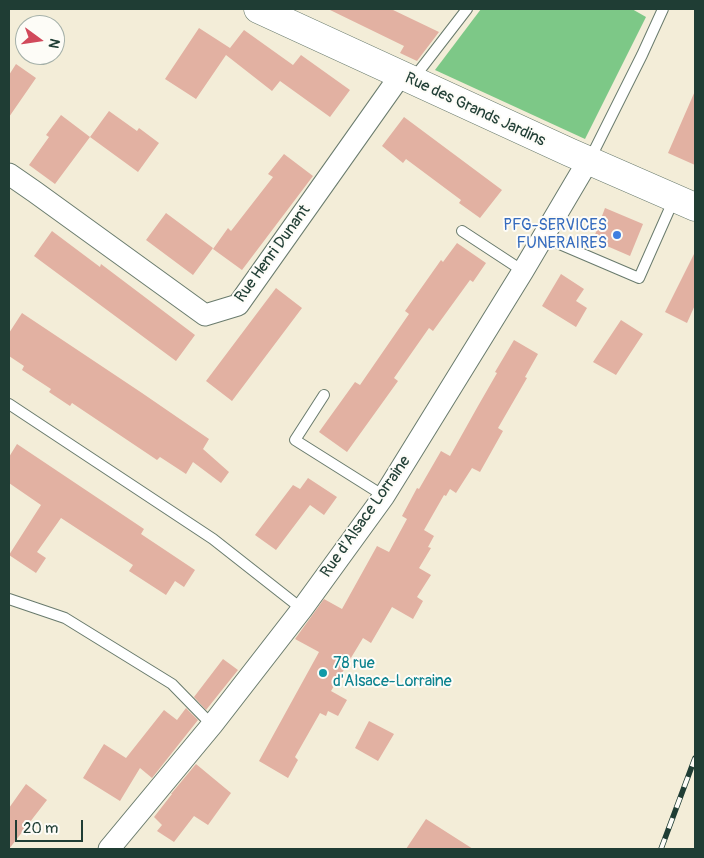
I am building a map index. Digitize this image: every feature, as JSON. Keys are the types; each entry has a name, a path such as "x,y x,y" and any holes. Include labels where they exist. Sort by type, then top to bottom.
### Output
{"main road":[{"name":"Rue des Grands Jardins","path":"258,9 588,161 685,202"}],"street":[{"name":"Rue Henri Dunant","path":"9,174 205,315 238,305 406,78"},
{"name":"Rue d'Alsace Lorraine","path":"110,849 212,725 302,609 384,496 523,271 588,161"}],"lane":[{"path":"406,78 468,9"},
{"path":"588,161 642,55 663,9"},
{"path":"543,237 638,278 685,202"},
{"path":"462,231 523,271"},
{"path":"324,395 295,440 384,496"},
{"path":"9,404 213,539 302,609"},
{"path":"9,599 65,618 172,684 212,725"}],"green space":[{"path":"481,9 632,9 646,17 585,139 435,70"}],"building":[{"path":"328,9 391,9 439,32 417,61 400,53 404,46"},
{"path":"199,28 230,48 244,30 293,65 301,55 350,90 330,117 280,81 272,91 226,55 196,99 165,79"},
{"path":"15,65 17,65 36,78 9,117 9,75"},
{"path":"695,91 695,165 668,153"},
{"path":"109,111 137,131 139,128 159,143 138,172 90,137"},
{"path":"61,115 90,137 55,184 29,165 49,137 46,135"},
{"path":"404,117 502,190 480,218 459,203 461,200 406,159 403,163 382,146"},
{"path":"284,154 313,176 242,270 213,249 228,228 231,231 273,177 268,174"},
{"path":"605,208 643,224 630,256 593,240"},
{"path":"166,213 213,248 193,275 146,240"},
{"path":"52,231 100,267 101,264 195,335 176,361 34,256"},
{"path":"457,243 486,263 473,282 470,280 433,331 429,328 394,378 398,381 347,452 319,432 355,382 360,385 409,314 405,311 441,260 443,262"},
{"path":"695,252 695,305 687,323 665,312"},
{"path":"561,274 584,289 576,301 587,308 576,327 542,306"},
{"path":"276,288 302,308 232,401 206,381"},
{"path":"22,313 209,439 203,449 229,472 221,483 193,462 186,474 160,457 157,460 72,403 70,406 49,392 51,389 22,370 24,366 9,356 9,333"},
{"path":"621,320 643,334 616,375 593,362"},
{"path":"514,340 538,354 525,377 527,378 498,428 503,431 480,472 472,468 456,493 450,489 446,496 444,495 424,530 434,536 428,547 431,548 419,568 431,575 417,597 423,601 413,619 392,607 371,643 363,638 331,691 347,700 338,716 328,711 326,716 320,713 295,757 298,760 288,778 259,761 319,652 295,639 324,599 342,609 377,546 389,552 407,519 402,516 417,488 419,489 441,451 450,456"},
{"path":"17,444 144,529 141,534 195,570 184,587 175,581 166,595 129,571 133,565 61,518 37,552 46,558 36,573 9,555 41,505 9,483 9,457"},
{"path":"308,478 337,497 324,515 310,505 276,550 255,535 293,485 300,489"},
{"path":"223,659 238,670 206,710 194,697"},
{"path":"186,708 198,720 152,778 140,768 120,801 83,778 104,744 126,758 164,710 177,720"},
{"path":"369,721 394,734 378,761 355,748"},
{"path":"196,764 231,793 208,825 194,816 174,842 157,831 162,825 154,817"},
{"path":"26,784 47,800 9,849 9,808"},
{"path":"426,819 473,849 406,849"}],"railway":[{"path":"661,849 695,758"}],"place":[{"name":"PFG-SERVICES FUNERAIRES","path":"617,235"},
{"name":"78 rue d'Alsace-Lorraine","path":"323,673"}]}
